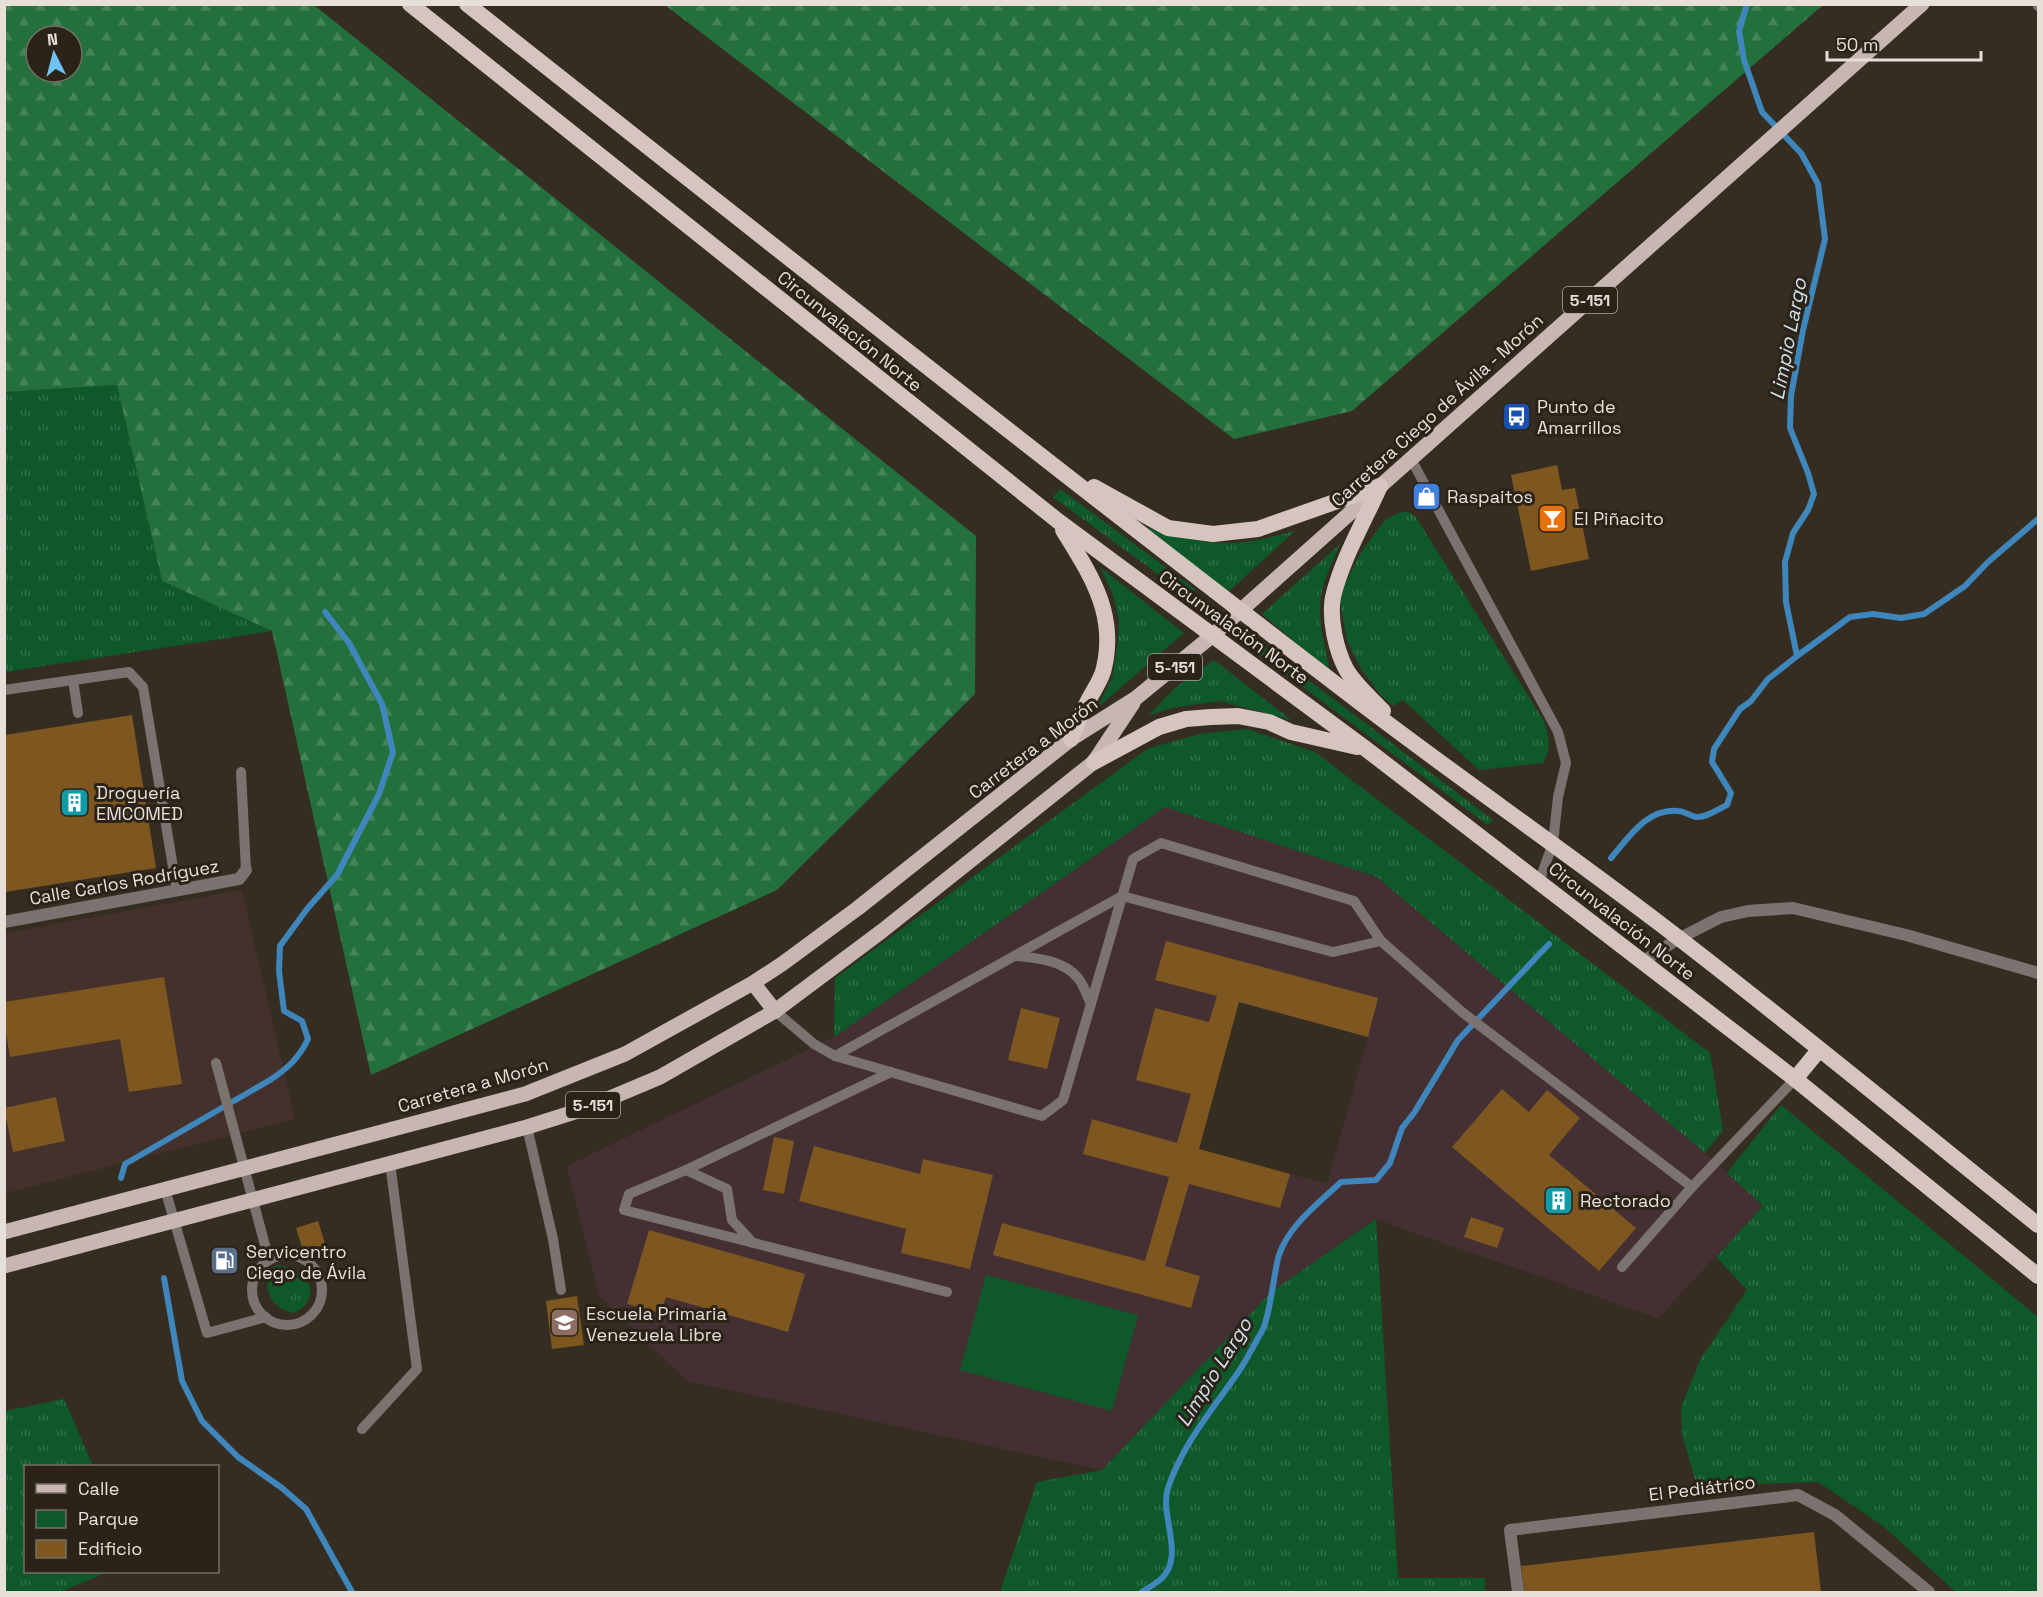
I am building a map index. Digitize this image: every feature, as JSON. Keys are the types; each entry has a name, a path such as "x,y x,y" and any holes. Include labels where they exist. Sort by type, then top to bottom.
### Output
{"highway":[{"name":"Circunvalación Norte","path":"410,4 1058,521 1366,749 1795,1079 2038,1276"},
{"name":"Circunvalación Norte","path":"467,4 1048,462 1408,740 1552,843 1678,939 2038,1225"},
{"path":"1048,462 1168,528 1213,534 1258,530 1380,486"},
{"path":"1380,486 1345,562 1333,599 1334,633 1339,654 1348,672 1408,740"},
{"path":"1058,521 1085,566 1103,604 1108,637 1104,670 1071,740"},
{"path":"1094,762 1159,727 1185,719 1211,717 1238,716 1269,722 1291,732 1366,749"},
{"path":"1795,1079 1819,1050"}],"main road":[{"name":"Carretera Ciego de Ávila - Morón","path":"1136,698 1213,635 1922,4"},
{"name":"Carretera a Morón","path":"4,1232 525,1094 625,1054 753,983 858,908 1071,740 1136,698"},
{"name":"Carretera a Morón","path":"4,1266 527,1127 584,1109 660,1077 775,1011 882,931 1094,762 1136,698"},
{"path":"753,983 775,1011"}],"street":[{"name":"Calle Carlos Rodríguez","path":"4,922 239,879 246,870"},
{"path":"1642,962 1678,939 1710,922 1734,913 1792,908 1906,935 2038,973"},
{"name":"El Pediátrico","path":"1518,1593 1510,1530 1798,1495 1835,1515 1929,1593"}],"lane":[{"path":"1411,459 1558,732 1566,763 1558,797 1552,843 1539,882"},
{"path":"4,690 129,672 143,687 177,891"},
{"path":"73,680 78,713"},
{"path":"241,772 246,870"},
{"path":"775,1011 814,1044 835,1056 1042,1116 1063,1100 1133,859 1161,843 1354,901 1381,941 1462,1012 1692,1187"},
{"path":"835,1056 1122,896 1333,952 1381,941"},
{"path":"1014,956 1041,958 1066,967 1079,979 1091,1004"},
{"path":"216,1063 269,1260"},
{"path":"891,1072 686,1170 629,1194 624,1210 947,1292"},
{"path":"1622,1267 1692,1187 1795,1079"},
{"path":"527,1127 561,1290"},
{"path":"362,1429 417,1369 390,1163"},
{"path":"686,1170 727,1189 732,1220 753,1243"},
{"path":"165,1189 207,1333 266,1317"},
{"path":"291,1255 303,1258 319,1274 322,1297 317,1308 309,1317 288,1324 276,1323 258,1309 252,1288 261,1267 269,1260 291,1255"}],"shaded area":[{"path":"1165,807 1377,877 1705,1153 1763,1206 1658,1318 1375,1219 1271,1292 1102,1470 687,1381 599,1296 567,1166 834,1037","holes":["1239,1002 1368,1037 1327,1184 1199,1149"]},
{"path":"242,890 295,1119 5,1193 5,933"}],"green space":[{"path":"5,4 314,5 976,536 975,694 777,890 371,1075 272,631 162,581 117,385 5,392"},
{"path":"665,5 1823,5 1352,411 1234,439"},
{"path":"117,385 162,581 272,631 5,672 5,392"},
{"path":"1060,489 1195,589 1189,597 1053,497"},
{"path":"1401,512 1408,512 1415,516 1544,721 1549,742 1543,763 1479,770 1403,700 1393,706 1380,694 1361,669 1347,640 1340,602 1345,584 1362,551 1386,519"},
{"path":"1145,527 1182,537 1219,543 1251,541 1295,531 1228,592"},
{"path":"1340,544 1327,575 1321,599 1320,615 1330,672 1262,614"},
{"path":"1100,567 1184,633 1097,708 1112,678 1119,621 1113,595"},
{"path":"1254,639 1493,820 1488,825 1248,646"},
{"path":"1214,660 1291,720 1220,701 1171,708 1148,716 1175,688"},
{"path":"1247,729 1315,752 1710,1053 1723,1130 1705,1153 1377,877 1165,807 834,1037 835,978 1147,749 1199,734"},
{"path":"1781,1105 2038,1317 2038,1592 1956,1592 1883,1526 1818,1482 1697,1486 1682,1434 1681,1407 1700,1360 1747,1290 1716,1257 1763,1206 1727,1173"},
{"path":"1376,1219 1398,1578 1485,1578 1485,1592 1000,1592 1037,1482 1102,1470 1271,1292"},
{"path":"276,1265 296,1271 308,1284 309,1299 294,1313 280,1308 269,1293 269,1275"},
{"path":"986,1275 1138,1315 1112,1411 960,1370"},
{"path":"64,1399 93,1465 24,1465 24,1573 106,1573 60,1592 5,1592 5,1411"}],"building":[{"path":"1557,465 1562,490 1575,488 1589,559 1531,571 1511,475"},
{"name":"Droguería EMCOMED","path":"132,715 156,868 5,892 5,735"},
{"path":"1166,941 1378,998 1368,1037 1239,1002 1199,1149 1290,1174 1280,1208 1189,1184 1165,1266 1200,1276 1191,1308 993,1255 1002,1223 1145,1261 1169,1177 1083,1154 1092,1119 1177,1143 1191,1094 1136,1080 1155,1008 1209,1022 1217,996 1155,980"},
{"path":"164,977 182,1084 129,1092 120,1039 10,1057 4,1021 4,1002"},
{"path":"1021,1008 1060,1018 1047,1069 1008,1060"},
{"name":"Rectorado","path":"1502,1089 1529,1112 1547,1090 1580,1118 1549,1155 1636,1228 1599,1271 1452,1147"},
{"path":"56,1097 65,1141 13,1152 4,1108"},
{"path":"774,1137 794,1141 784,1194 763,1190"},
{"path":"814,1146 920,1174 923,1159 993,1175 970,1269 901,1253 906,1229 799,1201"},
{"path":"1471,1217 1504,1228 1497,1248 1464,1237"},
{"path":"318,1221 327,1250 305,1257 296,1228"},
{"path":"649,1230 805,1274 788,1332 666,1297 661,1313 627,1304"},
{"name":"Escuela Primaria Venezuela Libre","path":"577,1296 584,1345 552,1349 546,1301"},
{"path":"1814,1532 1821,1592 1524,1592 1521,1566"}],"waterway":[{"name":"Limpio Largo","path":"1611,858 1632,833 1657,814 1678,811 1700,817 1727,805 1731,793 1712,762 1714,749 1740,709 1751,701 1768,679 1797,656 1786,602 1785,562 1793,533 1808,510 1814,494 1790,428 1791,396 1803,330 1825,239 1818,184 1801,153 1762,112 1744,60 1739,31 1747,4"},
{"path":"1797,656 1850,617 1873,614 1901,618 1924,614 1965,586 1988,562 2038,519"},
{"path":"121,1178 125,1164 282,1072 297,1057 308,1039 302,1021 284,1011 279,971 280,946 307,909 337,875 379,794 393,752 382,704 349,643 325,612"},
{"name":"Limpio Largo","path":"1142,1592 1161,1579 1168,1570 1171,1559 1172,1547 1166,1499 1174,1472 1189,1443 1240,1369 1262,1331 1268,1315 1279,1255 1290,1234 1297,1224 1341,1182 1376,1180 1390,1163 1402,1128 1414,1113 1458,1040 1549,944"},
{"path":"164,1278 182,1381 202,1421 238,1457 282,1488 306,1509 352,1592"}],"place":[{"name":"Punto de Amarrillos","path":"1516,416"},
{"name":"Raspaitos","path":"1426,496"},
{"name":"El Piñacito","path":"1553,518"},
{"name":"Droguería EMCOMED","path":"75,802"},
{"name":"Rectorado","path":"1559,1200"},
{"name":"Servicentro Ciego de Ávila","path":"225,1261"},
{"name":"Escuela Primaria Venezuela Libre","path":"565,1323"}]}
